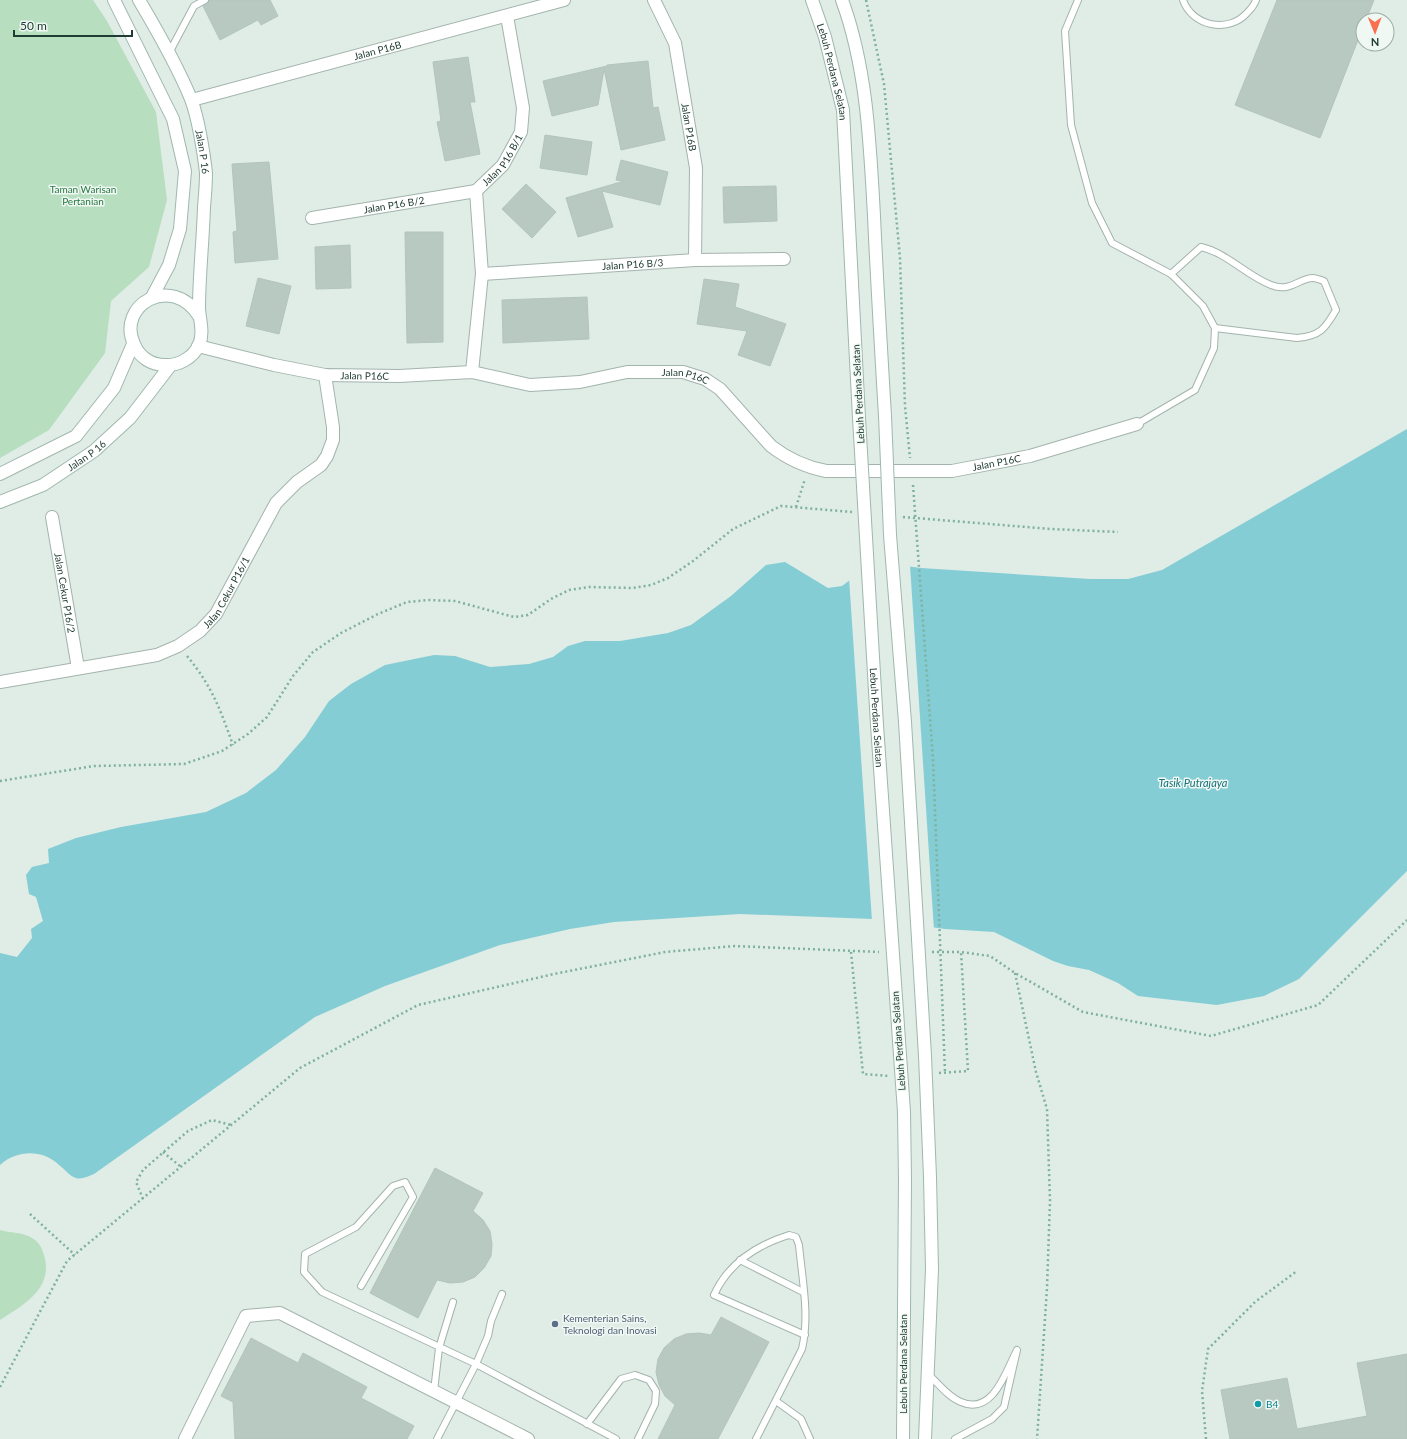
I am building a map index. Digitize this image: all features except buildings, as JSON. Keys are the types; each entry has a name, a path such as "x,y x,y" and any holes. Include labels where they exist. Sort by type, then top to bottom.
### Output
{"street":[{"name":"Jalan P 16","path":"0,474 76,436 114,388 133,344 131,333 132,322 136,312 143,303 152,297 169,265 180,229 185,171 173,120 114,0"},
{"name":"Jalan P 16","path":"0,502 43,485 94,451 130,418 170,366 182,362 191,356 202,337 199,288 206,174 192,100 169,53 139,0"},
{"name":"Jalan P16B","path":"192,100 564,0"},
{"name":"Jalan P16B","path":"654,0 675,43 696,168 695,260"},
{"name":"Lebuh Perdana Selatan","path":"812,0 825,37 843,110 876,718 904,1112 905,1180 903,1439"},
{"path":"842,0 850,22 864,88 871,175 885,416 890,536 905,722 925,1056 932,1268 925,1439"},
{"name":"Jalan P16 B/1","path":"472,372 482,274 476,191 503,165 521,132 523,108 507,16"},
{"name":"Jalan P16 B/2","path":"312,218 476,191"},
{"name":"Jalan P16 B/3","path":"482,274 695,260 784,259"},
{"path":"152,297 163,295 174,296 185,300 194,307 200,316"},
{"path":"133,344 139,353 148,361 159,365 170,366"},
{"name":"Jalan P16C","path":"198,346 274,365 325,375 399,376 472,372 530,385 580,382 627,372 683,372 695,375 720,389 776,450 794,461 810,468 826,471 952,471 1030,456 1137,424"},
{"name":"Jalan Cekur P16/1","path":"0,682 157,655 178,646 200,631 216,614 276,503 297,482 321,465 327,456 333,440 334,427 325,375"},
{"name":"Jalan Cekur P16/2","path":"52,517 78,668"},
{"path":"185,1439 246,1316 280,1313 528,1439"}],"lane":[{"path":"169,53 194,6 205,0"},
{"path":"1078,0 1065,31 1071,125 1092,203 1112,243 1171,274 1203,306 1215,328 1214,348 1195,390 1137,424"},
{"path":"1183,0 1186,9 1202,22 1223,26 1241,20 1255,4 1256,0"},
{"path":"1171,274 1202,247 1212,250 1238,267 1273,286 1289,287 1312,278 1324,281 1336,310 1327,327 1310,337 1297,338 1215,328"},
{"path":"361,1286 413,1197 405,1182 393,1186 356,1227 306,1254 304,1272 322,1292 476,1364 616,1439"},
{"path":"756,1439 802,1349 805,1335 799,1245 796,1237 789,1235 748,1254 740,1260 727,1273 714,1295 805,1335"},
{"path":"740,1260 803,1292"},
{"path":"436,1439 476,1364 488,1336 491,1321 502,1294"},
{"path":"434,1391 439,1348 452,1302"},
{"path":"928,1374 961,1402 975,1405 986,1402 994,1395 1017,1350 1004,1407 992,1419 955,1439"},
{"path":"587,1424 621,1379 635,1375 649,1380 656,1391 655,1404 638,1439"},
{"path":"776,1401 801,1419 810,1439"}],"path":[{"path":"866,0 884,84 900,258 905,406 916,518 933,759 945,1073 968,1071 961,952"},
{"path":"796,507 800,491 810,468"},
{"path":"0,781 94,766 184,764 222,751 248,734 267,717 293,676 313,652 340,633 378,614 407,602 428,600 455,602 514,617 528,615 551,599 569,590 589,587 633,588 651,585 668,578 693,561 733,529 781,506 853,512"},
{"path":"896,516 1051,529 1118,532"},
{"path":"178,646 200,672 218,702 233,745"},
{"path":"926,952 961,952 990,956 1015,973 1083,1012 1211,1036 1318,1005 1407,920"},
{"path":"0,1387 67,1262 300,1068 418,1005 554,974 665,952 735,946 851,952 881,952"},
{"path":"851,952 863,1074 887,1076"},
{"path":"1015,973 1036,1072 1047,1109 1050,1201 1048,1288 1037,1439"},
{"path":"143,1199 136,1182 143,1170 188,1131 212,1120 232,1125"},
{"path":"163,1152 180,1168"},
{"path":"30,1214 75,1255"},
{"path":"1206,1439 1202,1391 1208,1350 1255,1302 1297,1271"}],"green space":[{"name":"Taman Warisan Pertanian","path":"0,0 93,0 107,21 156,112 167,200 149,267 111,301 105,353 49,430 0,458"},
{"path":"0,1230 28,1236 38,1243 44,1255 46,1267 45,1277 41,1287 27,1302 0,1320"}],"water":[{"name":"Tasik Putrajaya","path":"1407,429 1407,871 1299,979 1264,996 1217,1005 1138,996 1118,983 1089,970 1068,966 1053,961 994,932 945,929 873,919 740,914 614,922 570,929 500,945 385,986 315,1017 94,1174 87,1177 74,1177 45,1156 30,1153 14,1156 0,1165 0,953 17,957 32,938 31,929 43,921 36,897 29,894 26,875 32,867 49,863 48,849 76,838 121,827 206,812 246,793 276,770 305,737 329,701 351,684 385,665 434,655 455,656 490,667 529,664 553,657 568,646 585,641 620,641 668,633 691,625 731,596 766,565 785,562 828,588 842,586 874,562 921,568 1090,579 1128,579 1162,570"}],"pier":[{"path":"874,560 910,565 934,930 872,921 849,578"}],"place":[{"name":"Kementerian Sains, Teknologi dan Inovasi","path":"555,1324"},
{"name":"B4","path":"1258,1404"}]}
